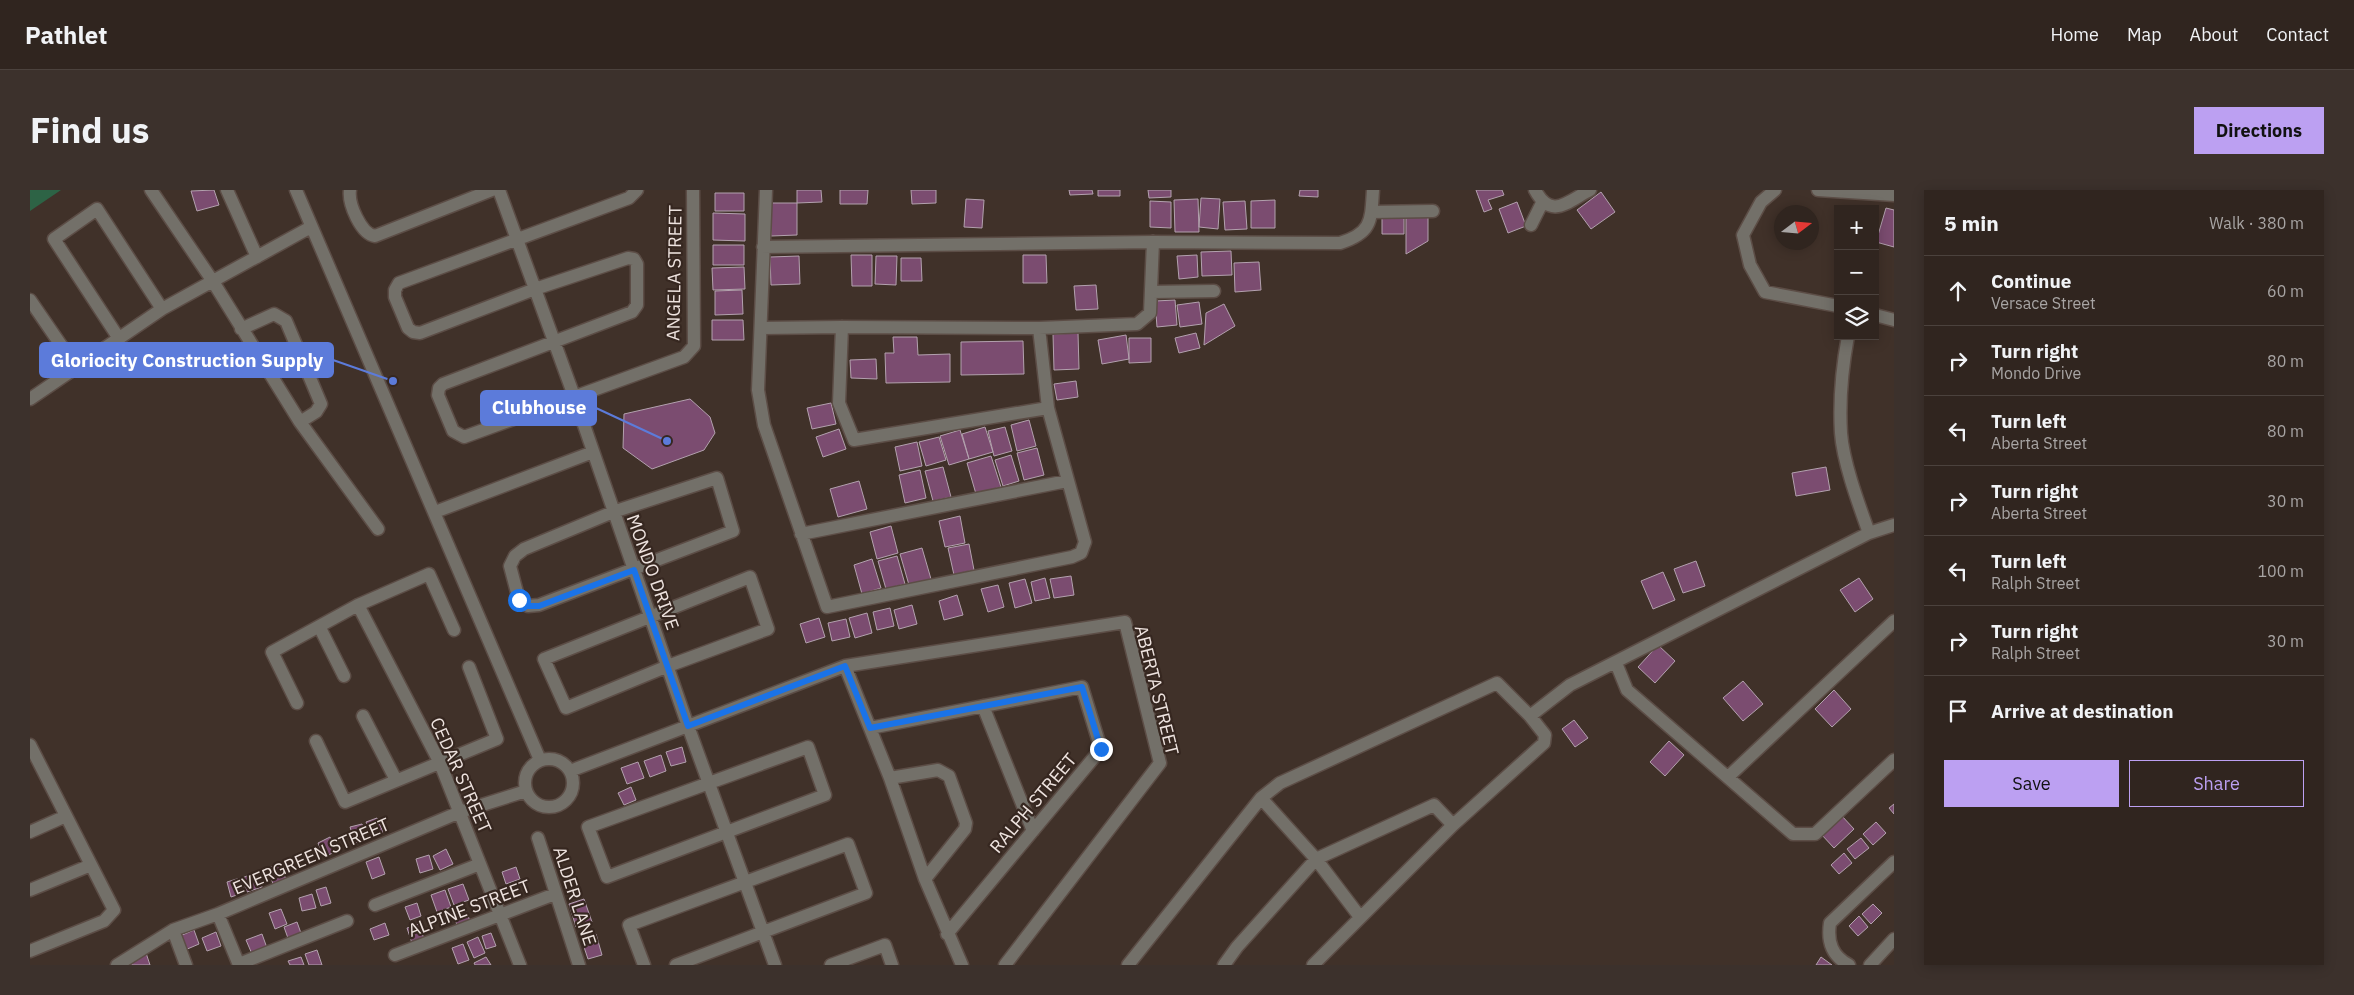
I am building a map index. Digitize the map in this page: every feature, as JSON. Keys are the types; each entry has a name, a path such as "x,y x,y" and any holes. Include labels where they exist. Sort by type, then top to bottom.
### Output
{"street":[{"path":"151,190 212,280 300,422 378,530"},
{"path":"227,190 257,257"},
{"path":"296,190 540,760"},
{"path":"350,190 349,196 363,230 369,235 375,236 492,190"},
{"name":"MONDO DRIVE","path":"499,190 574,396 708,784 775,965"},
{"path":"535,289 420,333 413,332 408,328 394,297 399,283 630,198 637,190"},
{"name":"ANGELA STREET","path":"535,289 628,258 634,259 637,264 636,309 443,384 439,388 438,394 453,431 464,437 684,357 694,346 693,190"},
{"path":"766,190 758,390 764,425 827,607 1081,554 1085,542 1048,408 1039,328"},
{"path":"763,247 1153,242 1340,243 1354,239 1366,230 1372,212 1373,190"},
{"path":"1535,190 1542,203 1551,207 1561,205 1590,190"},
{"path":"1775,190 1761,202 1743,235 1750,266 1765,292 1834,305"},
{"path":"1818,190 1894,195"},
{"path":"1531,225 1542,203"},
{"path":"118,337 54,239 97,209 162,309"},
{"path":"1372,212 1433,211"},
{"path":"30,398 162,309 311,227"},
{"path":"761,328 842,326 1039,328 1137,324 1150,313 1153,242"},
{"path":"1152,292 1214,291"},
{"path":"30,300 76,367"},
{"path":"241,329 274,314 286,321 322,404 320,409 300,422"},
{"path":"1879,316 1894,320"},
{"path":"842,326 839,403 854,440 1048,408"},
{"path":"1847,340 1842,370 1841,434 1855,491 1869,533"},
{"path":"435,512 593,452"},
{"path":"717,478 733,531 539,606 528,606 519,600 510,566 515,556 524,549 613,512 717,478"},
{"path":"801,534 1067,481"},
{"path":"1530,716 1570,685 1869,533 1894,526"},
{"path":"297,704 272,652 320,628 358,605 429,574 454,630"},
{"path":"750,577 768,629 668,666 566,708 544,659 650,617 750,577"},
{"name":"CEDAR STREET","path":"358,605 440,763 520,965"},
{"path":"1728,777 1894,621"},
{"name":"ABERTA STREET","path":"570,771 845,666 1125,622 1160,763 1005,965"},
{"path":"320,628 344,676"},
{"path":"1616,663 1627,690 1793,834 1815,834 1894,760"},
{"path":"845,666 890,778 925,879 947,934 962,965"},
{"path":"316,741 345,802 498,739 469,667"},
{"path":"1128,965 1261,798 1280,783 1497,683 1545,734 1544,742 1453,824 1313,965"},
{"name":"RALPH STREET","path":"870,728 1082,687 1101,749 947,934"},
{"path":"983,706 1033,831"},
{"path":"363,716 396,780"},
{"path":"30,744 35,768 66,816 114,910 104,920 30,951"},
{"path":"808,747 825,795 726,832 607,877 588,828 808,747"},
{"path":"554,759 565,765 570,771 572,778 570,794 559,805 543,807 536,804 526,791 524,784 528,769 540,760 554,759"},
{"path":"890,778 938,770 944,772 948,776 966,823 962,835 925,879"},
{"name":"EVERGREEN STREET","path":"123,963 173,930 218,914 460,812 526,791"},
{"path":"1261,798 1316,859 1360,917"},
{"path":"1224,965 1237,947 1316,859 1434,805 1453,824"},
{"path":"30,832 66,816"},
{"name":"ALDER LANE","path":"538,838 579,965"},
{"path":"644,965 630,925 848,844 866,893 676,965"},
{"path":"1849,965 1839,960 1831,949 1828,935 1830,923 1894,862"},
{"path":"375,905 480,864"},
{"path":"30,890 90,865"},
{"name":"ALPINE STREET","path":"396,954 555,894"},
{"path":"218,914 239,964 347,921"},
{"path":"173,930 186,965"},
{"path":"1870,965 1894,939"},
{"path":"831,965 885,945 892,965"}],"green space":[{"path":"30,190 61,190 30,211"}],"building":[{"path":"214,190 219,205 197,211 191,191"},
{"path":"797,190 821,190 822,202 797,203"},
{"path":"840,190 868,190 867,204 840,204"},
{"path":"911,190 936,190 936,203 912,204"},
{"path":"1069,190 1092,190 1093,194 1070,195"},
{"path":"1098,190 1120,190 1120,196 1098,196"},
{"path":"1148,190 1171,190 1171,197 1149,198"},
{"path":"1300,190 1318,190 1318,197 1299,196"},
{"path":"1476,190 1502,190 1504,195 1488,200 1492,209 1484,212"},
{"path":"1601,192 1615,212 1591,229 1577,210"},
{"path":"715,193 744,193 744,211 715,211"},
{"path":"1201,198 1220,199 1218,229 1199,227"},
{"path":"966,199 984,200 982,228 964,227"},
{"path":"1198,199 1199,232 1175,232 1174,200"},
{"path":"1275,200 1275,228 1251,228 1251,201"},
{"path":"1150,201 1171,202 1171,228 1150,227"},
{"path":"1245,201 1247,229 1225,230 1223,202"},
{"path":"1517,202 1526,226 1508,233 1499,209"},
{"path":"770,203 797,203 797,235 771,236"},
{"path":"1886,208 1894,210 1894,247 1879,243 1879,232"},
{"path":"713,213 745,214 745,241 713,240"},
{"path":"1382,216 1404,216 1404,234 1382,234"},
{"path":"1406,217 1428,217 1428,241 1406,254"},
{"path":"713,245 744,245 744,265 713,265"},
{"path":"1231,251 1232,275 1202,276 1201,252"},
{"path":"851,255 872,255 872,286 852,286"},
{"path":"1023,255 1046,255 1047,283 1023,283"},
{"path":"1197,255 1198,277 1179,279 1177,256"},
{"path":"799,256 800,284 771,285 770,257"},
{"path":"876,256 897,256 896,285 875,284"},
{"path":"901,258 921,258 922,281 901,281"},
{"path":"1259,262 1261,290 1235,292 1234,263"},
{"path":"744,267 745,289 713,290 712,268"},
{"path":"1096,285 1098,309 1076,310 1074,286"},
{"path":"742,290 743,314 715,315 715,291"},
{"path":"1175,300 1177,325 1157,327 1155,301"},
{"path":"1199,302 1202,324 1180,327 1177,305"},
{"path":"1224,304 1235,326 1204,345 1206,313"},
{"path":"712,320 743,320 744,340 712,340"},
{"path":"1078,333 1079,369 1054,370 1053,334"},
{"path":"1196,333 1200,348 1179,353 1175,338"},
{"path":"1126,335 1129,359 1102,364 1098,340"},
{"path":"893,337 917,337 918,355 950,354 950,382 886,383 885,353 894,353"},
{"path":"1129,338 1151,338 1151,362 1129,363"},
{"path":"1023,341 1024,374 961,375 961,342"},
{"path":"876,359 877,379 851,378 850,360"},
{"path":"1076,381 1078,397 1057,400 1054,384"},
{"path":"690,399 710,417 715,433 704,450 652,469 623,448 624,414"},
{"path":"831,403 836,424 812,429 807,408"},
{"path":"1029,420 1036,446 1017,451 1011,425"},
{"path":"985,427 993,452 969,459 962,434"},
{"path":"1005,427 1012,451 994,456 988,431"},
{"path":"839,429 846,449 823,457 816,437"},
{"path":"960,430 969,459 949,465 940,436"},
{"path":"939,437 946,460 926,466 919,442"},
{"path":"917,442 922,466 900,471 895,447"},
{"path":"1037,448 1044,475 1024,480 1017,453"},
{"path":"1011,455 1019,481 1003,486 995,460"},
{"path":"991,456 1001,487 976,494 967,463"},
{"path":"943,467 951,497 933,501 925,471"},
{"path":"1826,467 1830,490 1796,496 1792,473"},
{"path":"920,470 926,498 905,503 899,475"},
{"path":"859,481 867,509 838,517 830,489"},
{"path":"960,516 965,543 945,547 939,521"},
{"path":"891,526 898,553 877,559 870,532"},
{"path":"969,544 974,570 954,575 948,548"},
{"path":"922,548 931,579 909,585 900,554"},
{"path":"897,556 905,584 886,589 878,561"},
{"path":"872,559 881,588 862,594 854,565"},
{"path":"1696,561 1705,586 1683,593 1674,569"},
{"path":"1663,572 1675,600 1653,609 1641,581"},
{"path":"1071,576 1074,595 1054,598 1050,579"},
{"path":"1045,578 1050,598 1035,601 1031,582"},
{"path":"1859,578 1873,599 1855,612 1840,590"},
{"path":"1025,579 1032,603 1015,608 1009,583"},
{"path":"998,585 1004,607 988,612 981,589"},
{"path":"957,595 963,615 944,620 939,601"},
{"path":"912,605 917,624 899,629 894,610"},
{"path":"890,608 894,626 877,630 873,612"},
{"path":"867,613 872,633 855,638 849,618"},
{"path":"819,618 825,637 806,643 800,624"},
{"path":"846,619 850,637 832,641 828,623"},
{"path":"1658,645 1675,661 1655,683 1638,667"},
{"path":"1743,681 1763,704 1743,721 1723,698"},
{"path":"1834,690 1851,709 1832,727 1815,709"},
{"path":"1574,720 1588,738 1575,747 1562,729"},
{"path":"1669,741 1684,755 1665,776 1650,762"},
{"path":"682,747 686,762 671,766 666,752"},
{"path":"661,755 666,771 650,777 644,761"},
{"path":"638,762 644,778 627,784 621,768"},
{"path":"631,787 636,800 624,805 618,793"},
{"path":"1894,804 1894,814 1889,808"},
{"path":"1841,815 1854,829 1834,848 1821,834"},
{"path":"377,818 383,832 372,837 366,822"},
{"path":"1876,822 1886,833 1873,845 1863,834"},
{"path":"362,824 367,839 355,843 350,827"},
{"path":"330,837 337,851 324,857 318,843"},
{"path":"1861,838 1869,848 1855,859 1847,849"},
{"path":"446,849 453,864 440,870 433,856"},
{"path":"1844,853 1852,863 1839,874 1831,865"},
{"path":"429,855 433,869 420,873 416,859"},
{"path":"379,857 385,874 372,879 366,862"},
{"path":"281,864 286,880 273,884 268,868"},
{"path":"516,867 520,879 506,884 502,872"},
{"path":"257,872 262,887 247,892 242,878"},
{"path":"240,878 245,892 231,897 227,882"},
{"path":"463,884 469,900 454,905 448,889"},
{"path":"326,887 331,903 321,906 316,890"},
{"path":"445,890 451,907 437,912 431,895"},
{"path":"312,894 316,908 302,911 299,898"},
{"path":"584,899 592,922 576,927 569,904"},
{"path":"417,903 421,916 410,920 405,907"},
{"path":"1873,904 1882,913 1871,924 1862,914"},
{"path":"465,908 470,921 457,925 452,912"},
{"path":"281,909 287,924 275,929 269,913"},
{"path":"1859,916 1868,927 1858,936 1849,926"},
{"path":"297,922 302,936 289,941 284,927"},
{"path":"385,923 389,935 374,940 370,929"},
{"path":"419,924 424,939 412,943 407,928"},
{"path":"194,930 199,944 185,950 180,936"},
{"path":"216,932 221,946 207,951 202,938"},
{"path":"491,933 496,946 486,949 482,936"},
{"path":"262,934 267,948 252,954 246,940"},
{"path":"596,934 602,955 588,959 581,938"},
{"path":"478,937 485,953 474,958 467,942"},
{"path":"463,944 469,960 458,964 452,948"},
{"path":"317,950 322,965 309,965 305,954"},
{"path":"146,953 150,965 132,965 130,958"},
{"path":"301,957 304,965 290,965 288,961"},
{"path":"486,957 491,965 475,965 474,963"},
{"path":"1821,957 1832,965 1816,965"}],"place":[{"name":"Gloriocity Construction Supply","path":"393,381"},
{"name":"Clubhouse","path":"667,441"}],"route":[{"path":"519,600 528,606 539,606 634,570 688,726 845,666 870,728 1082,687 1101,749"}]}
